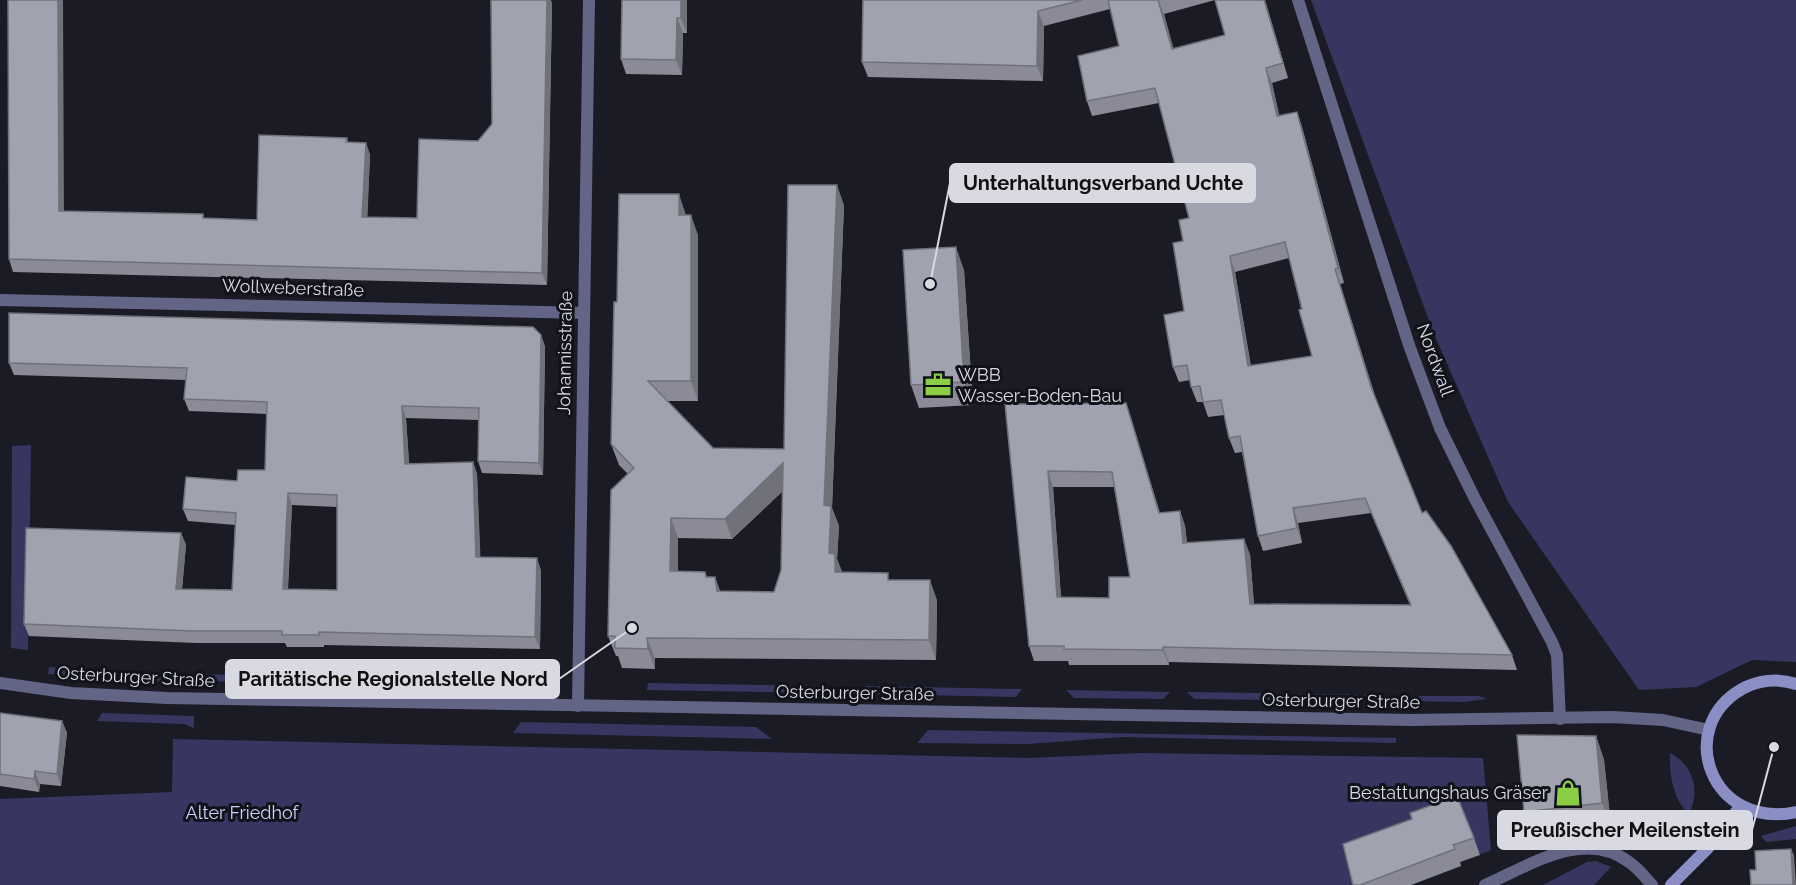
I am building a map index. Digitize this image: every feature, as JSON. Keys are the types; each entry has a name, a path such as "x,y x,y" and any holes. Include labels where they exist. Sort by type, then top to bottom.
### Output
{"main road":[{"path":"1796,684 1772,680 1751,684 1733,694 1718,710 1709,730 1707,752 1712,773 1723,792 1740,807 1759,814 1779,816 1796,812"},
{"path":"1671,885 1708,848 1740,807"}],"street":[{"name":"Johannisstraße","path":"578,706 589,0"},
{"name":"Nordwall","path":"1298,0 1410,348 1440,428 1474,500 1552,642 1557,656 1560,718"},
{"name":"Wollweberstraße","path":"0,300 584,314"},
{"name":"Osterburger Straße","path":"0,683 110,696 578,706 1411,720 1613,717 1663,720 1709,730"},
{"path":"1485,885 1573,847 1610,851 1630,863 1653,885"}],"green space":[{"path":"1311,0 1796,0 1796,662 1752,660 1696,687 1639,690 1508,502 1434,334"},
{"path":"31,445 28,650 11,648 12,446"},
{"path":"49,667 169,674 163,681 48,674"},
{"path":"196,674 322,677 314,683 203,681"},
{"path":"648,683 820,686 814,693 647,690"},
{"path":"864,686 1022,689 1016,697 871,694"},
{"path":"1066,690 1170,692 1163,699 1074,698"},
{"path":"1188,693 1372,695 1366,701 1194,699"},
{"path":"1394,696 1479,696 1487,699 1464,702 1398,701"},
{"path":"102,713 194,716 194,728 184,724 97,721"},
{"path":"521,722 756,727 772,739 513,733"},
{"path":"928,730 1396,738 1396,743 1122,737 1028,744 917,743"},
{"name":"Alter Friedhof","path":"173,739 1029,758 1140,753 1483,758 1491,850 1460,862 1461,866 1411,885 0,885 0,799 172,792"},
{"path":"1670,753 1685,764 1693,780 1694,797 1689,814 1679,802 1673,786"},
{"path":"1796,826 1796,839 1766,842 1761,836"},
{"path":"1596,861 1611,867 1594,885 1543,885 1587,862"}],"building":[{"path":"8,0 58,0 59,211 203,214 203,218 257,220 259,135 347,138 346,142 366,143 362,217 417,218 419,139 478,141 492,124 491,0 547,0 542,273 9,259"},
{"path":"622,0 681,0 681,18 677,18 676,60 621,59"},
{"path":"863,0 1082,0 1038,11 1037,66 862,62"},
{"path":"1108,0 1158,0 1172,49 1225,35 1215,0 1264,0 1283,63 1266,68 1277,116 1297,112 1338,268 1335,269 1371,387 1422,513 1426,511 1451,546 1512,655 1163,647 1163,650 1064,649 1064,646 1029,646 1005,404 1126,403 1159,513 1180,511 1183,543 1244,539 1250,604 1411,605 1365,498 1293,508 1297,528 1258,536 1240,436 1229,438 1221,400 1203,402 1200,386 1191,387 1187,365 1173,367 1164,315 1184,311 1173,243 1183,241 1179,220 1189,218 1155,88 1087,101 1078,56 1119,46","holes":["1285,242 1302,309 1299,310 1312,356 1248,366 1230,256","1048,471 1112,472 1130,577 1109,577 1109,598 1057,597"]},
{"path":"788,185 837,185 824,505 831,506 829,553 835,554 835,572 888,573 888,580 930,580 929,640 647,638 648,649 615,648 615,636 608,636 611,490 634,468 611,444 619,194 679,194 679,215 691,215 691,381 648,381 713,448 784,449","holes":["783,463 781,570 774,592 717,591 715,577 706,577 705,572 670,571 671,518 725,519"]},
{"path":"956,247 964,382 911,385 903,250"},
{"path":"9,313 533,327 541,335 539,463 478,461 479,408 402,406 405,464 473,462 476,557 537,558 535,637 319,632 319,635 282,635 282,631 192,631 24,624 26,528 181,533 176,589 232,590 236,513 183,509 186,477 237,481 238,470 265,470 267,402 184,399 187,368 9,363","holes":["288,493 337,495 337,590 283,589"]},
{"path":"0,713 62,721 57,774 35,771 34,779 0,774"},
{"name":"Bestattungshaus Gräser","path":"1517,735 1596,736 1602,803 1524,812"},
{"path":"1457,796 1474,838 1453,845 1455,849 1360,885 1353,885 1343,844 1412,819 1410,813"},
{"path":"1791,849 1793,885 1751,885 1750,870 1756,870 1755,851"}],"place":[{"name":"Unterhaltungsverband Uchte","path":"930,284"},
{"name":"WBB Wasser-Boden-Bau","path":"938,385"},
{"name":"Paritätische Regionalstelle Nord","path":"632,628"},
{"name":"Preußischer Meilenstein","path":"1774,747"},
{"name":"Bestattungshaus Gräser","path":"1568,793"}]}
